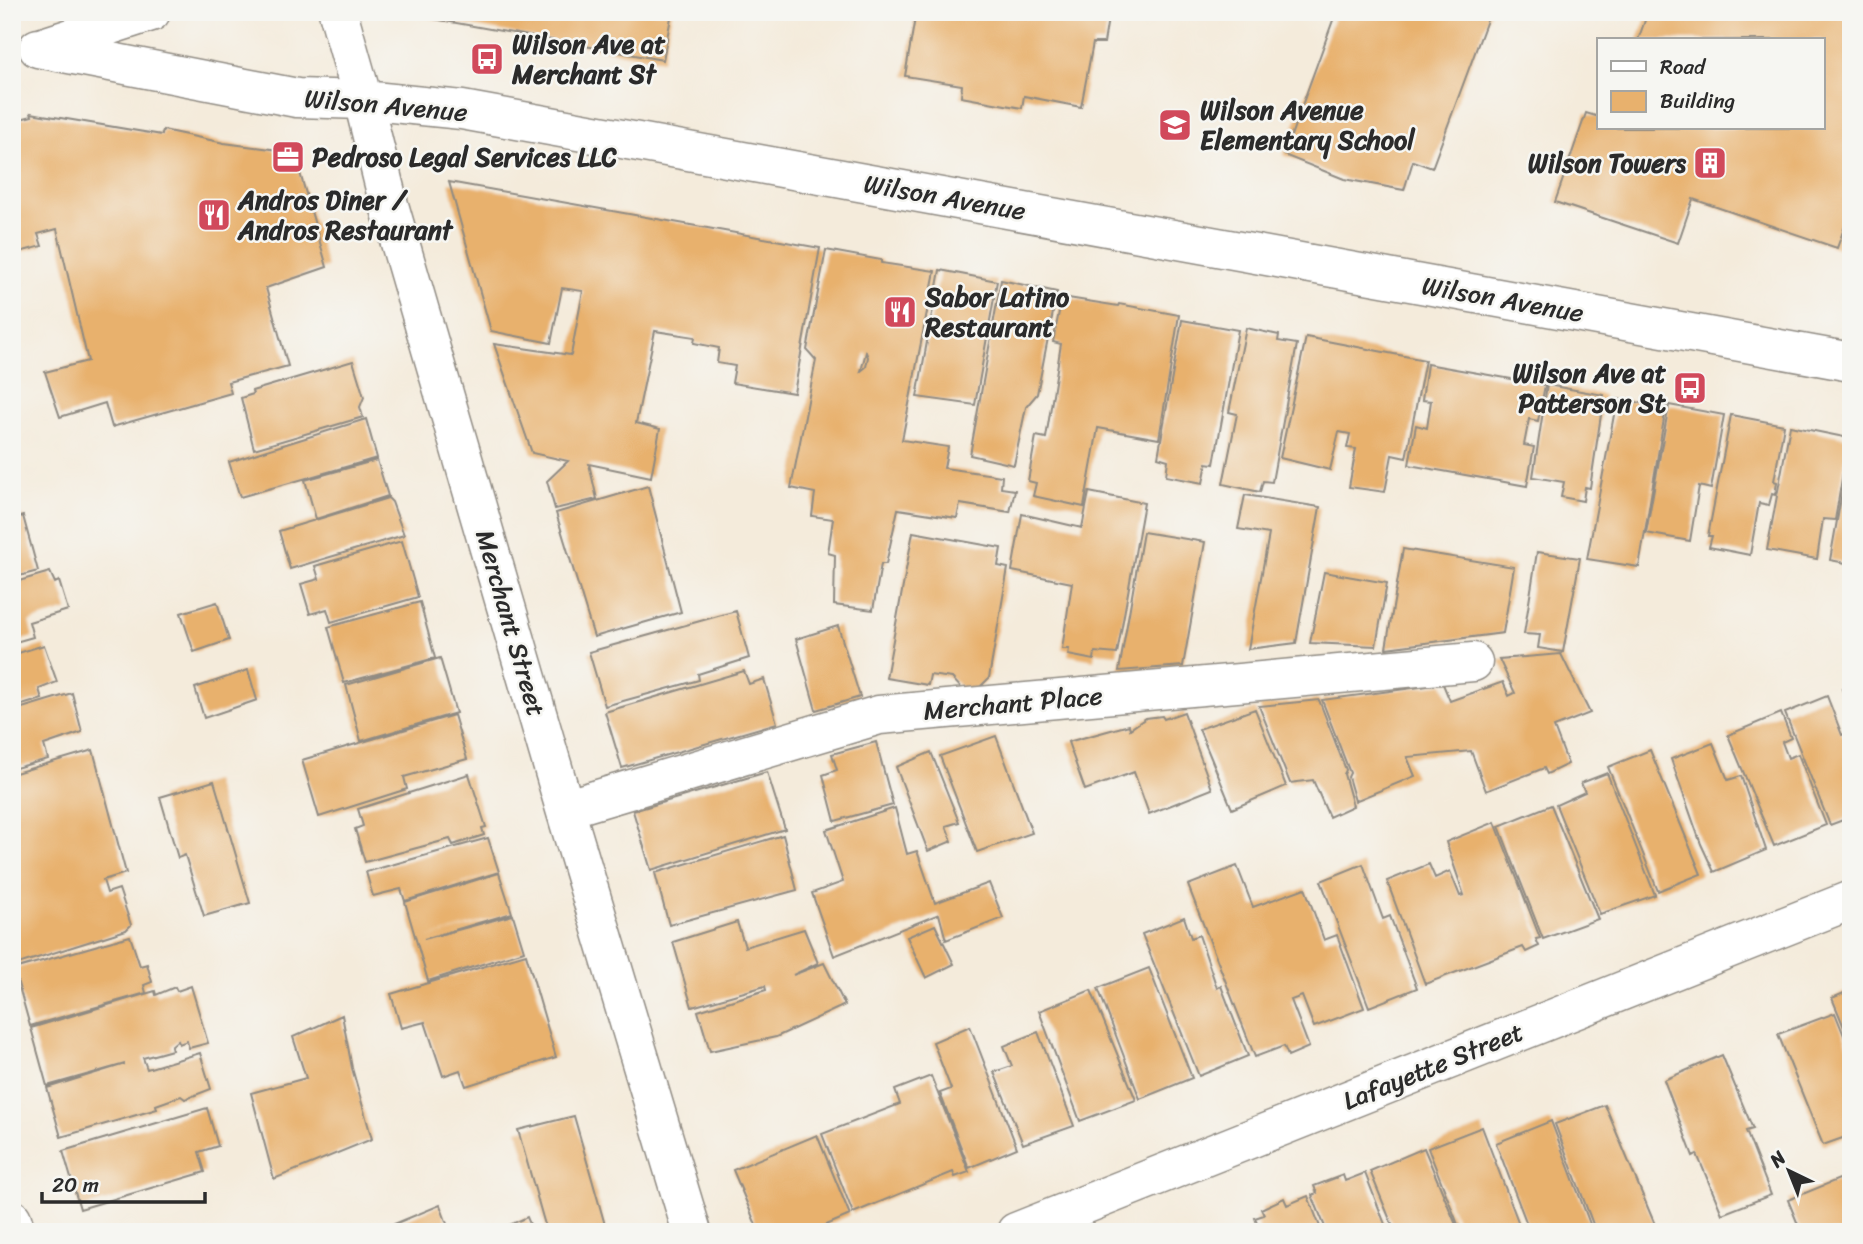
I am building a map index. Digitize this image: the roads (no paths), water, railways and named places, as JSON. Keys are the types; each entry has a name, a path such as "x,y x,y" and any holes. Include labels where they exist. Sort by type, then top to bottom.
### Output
{"street":[{"path":"25,51 151,12"},
{"name":"Merchant Street","path":"338,12 389,205 565,809 692,1232"},
{"name":"Wilson Avenue","path":"25,51 297,97 363,100 462,110 1851,362"},
{"name":"Merchant Place","path":"565,809 879,715 1473,662"},
{"name":"Lafayette Street","path":"1016,1232 1851,900"},
{"path":"12,1219 16,1232"}],"place":[{"name":"Wilson Ave at Merchant St","path":"487,59"},
{"name":"Wilson Avenue Elementary School","path":"1175,125"},
{"name":"Pedroso Legal Services LLC","path":"288,157"},
{"name":"Wilson Towers","path":"1710,163"},
{"name":"Andros Diner / Andros Restaurant","path":"214,215"},
{"name":"Sabor Latino Restaurant","path":"900,312"},
{"name":"Wilson Ave at Patterson St","path":"1690,388"}]}
